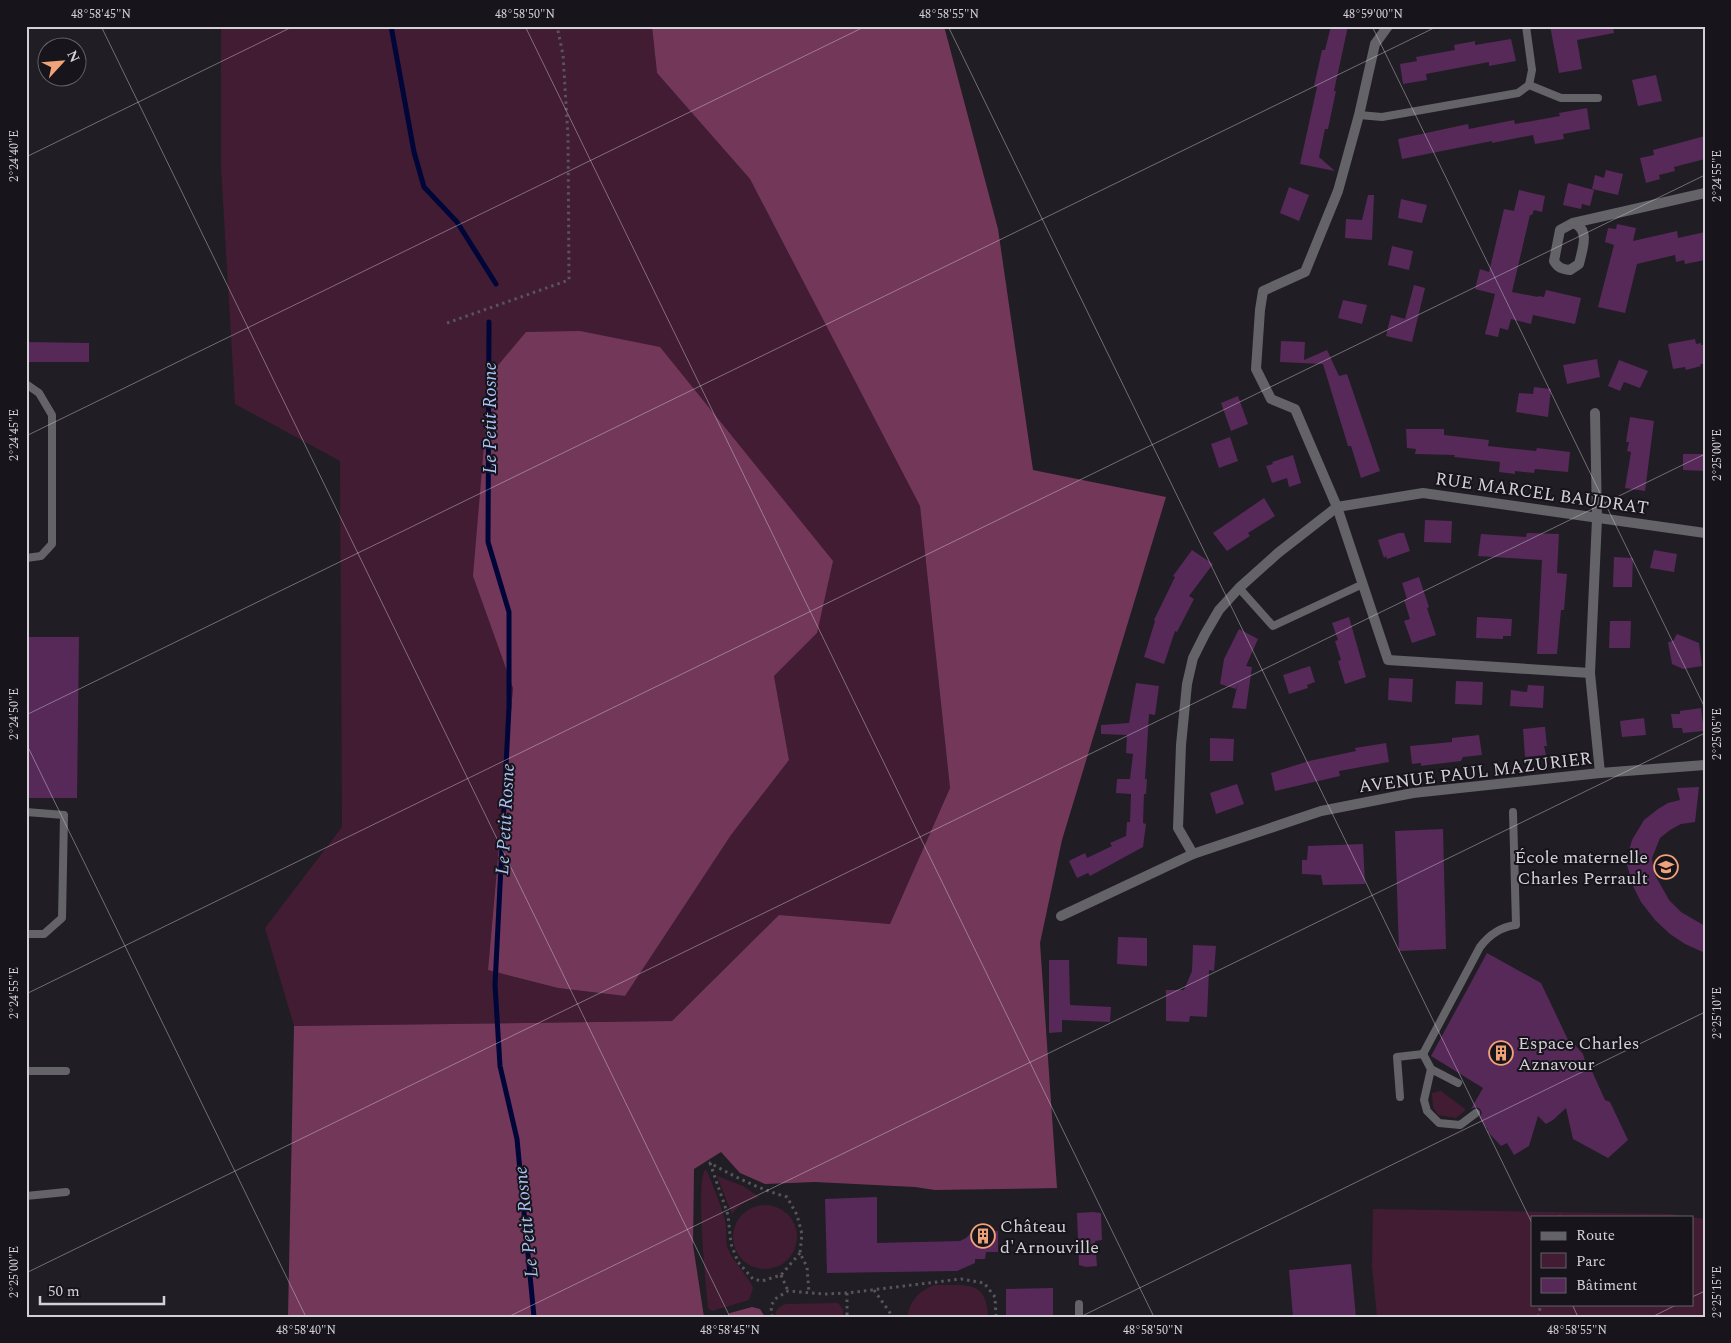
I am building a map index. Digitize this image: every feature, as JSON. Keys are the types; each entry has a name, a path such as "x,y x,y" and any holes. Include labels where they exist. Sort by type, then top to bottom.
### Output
{"street":[{"path":"1388,26 1375,44 1359,115 1338,191 1306,272 1263,291 1256,370 1271,399 1295,409 1337,507 1388,660 1590,673"},
{"path":"1574,223 1705,193"},
{"path":"1595,413 1597,518 1590,673 1600,773"},
{"name":"RUE MARCEL BAUDRAT","path":"1193,854 1178,828 1181,744 1187,684 1193,658 1219,610 1238,588 1278,553 1337,507 1423,492 1705,533"},
{"name":"AVENUE PAUL MAZURIER","path":"1061,916 1193,854 1321,810 1414,793 1600,773 1705,765"}],"lane":[{"path":"1359,115 1382,116 1518,93 1529,85 1532,70 1526,26"},
{"path":"1529,85 1561,98 1598,98"},
{"path":"26,384 39,393 52,415 52,544 41,556 26,558"},
{"path":"1238,588 1273,626 1363,584"},
{"path":"26,812 64,815 62,918 44,934 26,934"},
{"path":"1423,1054 1480,947 1488,936 1507,926 1516,925 1513,812"},
{"path":"1423,1054 1431,1069 1458,1083"},
{"path":"1400,1097 1397,1058 1423,1054"},
{"path":"1431,1069 1424,1100 1427,1111 1439,1123 1460,1125 1476,1113"},
{"path":"26,1071 66,1071"},
{"path":"26,1196 66,1192"},
{"path":"1079,1304 1079,1317"}],"path":[{"path":"446,323 569,280 568,136 563,55 557,26"},
{"path":"800,1253 781,1275 762,1281 753,1279 738,1262 731,1244 728,1215 710,1163 741,1180 787,1197 797,1215 802,1234 800,1253 807,1267 809,1293"},
{"path":"781,1275 788,1291"},
{"path":"772,1317 772,1306 775,1299 788,1291 847,1293 961,1279 984,1283 995,1297 996,1317"},
{"path":"874,1290 893,1317"},
{"path":"847,1293 847,1317"}],"green space":[{"path":"221,26 652,26 657,73 750,179 920,506 950,788 890,924 779,915 672,1021 294,1026 265,928 342,827 340,461 235,404 221,167","holes":["817,633 774,676 789,760 731,835 625,996 558,988 488,970 513,687"]},
{"path":"1441,1091 1466,1110 1456,1118 1438,1115 1433,1107 1432,1093"},
{"path":"705,1170 723,1212 728,1249 753,1288 749,1300 712,1311 708,1308 701,1210 702,1178"},
{"path":"717,1176 743,1186 759,1197 741,1205 732,1214"},
{"path":"759,1205 771,1205 788,1214 795,1225 797,1237 795,1249 788,1260 771,1269 759,1269 747,1264 738,1255 733,1243 733,1231 738,1219 747,1210"},
{"path":"1373,1209 1671,1214 1684,1216 1531,1216 1531,1306 1694,1306 1694,1217 1705,1219 1705,1317 1377,1317 1372,1266"},
{"path":"934,1285 964,1285 978,1290 987,1304 988,1317 907,1317 910,1306 916,1297"},
{"path":"838,1303 843,1309 843,1317 775,1317 778,1308 786,1304"}],"shaded area":[{"path":"652,26 944,26 998,229 1033,470 1166,497 1062,840 1040,943 1057,1188 935,1190 915,1187 815,1182 765,1184 740,1173 721,1152 694,1169 693,1245 704,1317 288,1317 294,1026 672,1021 779,915 890,924 950,788 920,506 750,179 657,73"},
{"path":"580,331 660,347 833,561 817,633 774,676 789,760 731,835 625,996 558,988 488,970 513,688 473,576 490,375 526,332"},
{"path":"752,1307 760,1309 765,1317 726,1317 730,1313"}],"building":[{"path":"1331,26 1348,26 1328,129 1325,129 1319,157 1335,171 1300,164 1317,87 1314,86 1322,50 1325,50"},
{"path":"1550,26 1613,26 1614,33 1577,40 1582,69 1559,73"},
{"path":"1511,39 1516,61 1489,66 1489,62 1426,74 1427,80 1403,84 1400,64 1417,61 1416,57 1455,50 1454,45 1475,41 1475,45"},
{"path":"1656,75 1662,101 1638,106 1632,80"},
{"path":"1587,108 1590,129 1563,134 1564,139 1535,144 1533,135 1402,159 1398,139 1468,124 1469,129 1514,120 1515,124 1560,116 1559,113"},
{"path":"1705,136 1705,159 1674,167 1675,171 1659,175 1660,179 1646,183 1640,158 1654,155 1653,150"},
{"path":"1606,170 1623,174 1618,195 1592,189 1595,175 1604,178"},
{"path":"1568,183 1594,190 1590,206 1582,204 1581,209 1563,205"},
{"path":"1289,187 1309,195 1299,221 1280,213"},
{"path":"1519,190 1545,196 1542,212 1534,210 1532,215 1530,215 1512,292 1544,297 1546,290 1581,298 1575,324 1533,315 1531,324 1511,319 1508,330 1500,328 1498,337 1485,334 1495,294 1475,289 1480,269 1489,272 1504,209 1514,211"},
{"path":"1368,195 1374,195 1372,240 1345,238 1346,219 1362,220"},
{"path":"1401,199 1427,205 1422,223 1398,218"},
{"path":"1617,224 1636,228 1633,241 1677,231 1678,238 1705,232 1705,260 1685,264 1684,260 1676,262 1675,255 1637,264 1625,313 1598,307 1614,245 1605,242 1608,228 1616,229"},
{"path":"1392,246 1413,251 1409,270 1388,265"},
{"path":"1414,285 1425,288 1412,342 1386,336 1391,315 1405,319"},
{"path":"1343,300 1367,305 1362,324 1338,318"},
{"path":"1695,339 1696,344 1701,343 1701,345 1705,345 1705,364 1700,364 1701,366 1686,370 1685,367 1673,369 1668,344"},
{"path":"1281,341 1305,342 1304,360 1327,350 1339,376 1347,374 1380,471 1361,478 1351,446 1348,446 1323,364 1280,362"},
{"path":"26,342 89,343 89,362 26,362"},
{"path":"1597,359 1600,377 1567,384 1563,365"},
{"path":"1619,360 1648,371 1640,388 1624,382 1620,391 1608,386"},
{"path":"1534,387 1551,389 1548,417 1516,412 1519,393 1533,394"},
{"path":"1238,396 1248,424 1231,431 1221,403"},
{"path":"1630,417 1654,421 1645,491 1625,488 1631,452 1627,451 1629,442 1626,442"},
{"path":"1406,429 1444,429 1444,435 1489,440 1488,446 1536,451 1537,448 1570,452 1568,472 1535,469 1534,473 1515,471 1515,474 1499,472 1500,462 1454,457 1455,455 1415,454 1416,449 1407,448"},
{"path":"1230,437 1238,461 1219,468 1211,444"},
{"path":"1683,454 1705,454 1705,471 1683,470"},
{"path":"1293,455 1301,483 1289,487 1287,478 1272,483 1266,466"},
{"path":"1264,498 1275,516 1248,533 1250,536 1227,551 1213,533"},
{"path":"1425,520 1452,521 1451,543 1424,542"},
{"path":"1404,533 1410,551 1387,559 1386,556 1384,558 1378,540"},
{"path":"1527,533 1559,534 1557,573 1567,574 1557,654 1537,654 1542,560 1478,556 1481,534 1526,537"},
{"path":"1192,550 1213,564 1189,596 1194,599 1177,632 1175,631 1164,664 1144,657 1154,620 1175,577 1173,576"},
{"path":"1654,550 1677,554 1674,572 1650,568"},
{"path":"1614,557 1633,558 1632,587 1613,587"},
{"path":"1419,577 1436,635 1412,643 1404,621 1410,619 1404,600 1407,599 1402,583"},
{"path":"1349,617 1366,677 1345,684 1338,661 1341,660 1335,641 1338,640 1332,623"},
{"path":"1477,617 1512,619 1511,636 1503,636 1503,639 1476,638"},
{"path":"1610,621 1631,621 1630,648 1609,648"},
{"path":"1239,629 1258,639 1246,666 1252,667 1246,709 1232,708 1238,683 1236,689 1220,684 1224,659"},
{"path":"1677,634 1699,643 1702,666 1683,669 1672,664 1668,642 1673,641"},
{"path":"26,637 79,637 77,798 26,798"},
{"path":"1310,666 1315,682 1307,685 1308,688 1289,694 1283,675"},
{"path":"1389,678 1413,679 1412,702 1388,700"},
{"path":"1456,681 1483,682 1482,705 1455,704"},
{"path":"1136,683 1159,686 1155,715 1149,714 1145,779 1147,779 1146,794 1144,794 1143,823 1146,824 1143,847 1090,876 1088,873 1077,878 1069,861 1085,853 1087,858 1112,846 1110,843 1126,836 1127,822 1130,822 1131,794 1116,793 1117,779 1130,779 1133,754 1126,753 1127,735 1101,734 1101,725 1129,723"},
{"path":"1528,685 1544,686 1543,708 1510,706 1511,690 1527,692"},
{"path":"1701,708 1704,731 1683,733 1682,728 1673,728 1671,714 1680,714 1680,711"},
{"path":"1644,718 1646,735 1622,737 1620,721"},
{"path":"1545,727 1547,746 1544,746 1546,755 1525,757 1523,729"},
{"path":"1479,735 1482,755 1463,757 1461,761 1421,766 1421,763 1412,764 1410,746 1452,742 1452,738"},
{"path":"1210,738 1234,739 1233,761 1210,761"},
{"path":"1386,743 1389,762 1339,771 1340,776 1275,791 1271,773 1309,761 1356,751 1355,748"},
{"path":"1237,784 1244,804 1216,814 1210,793"},
{"path":"1699,787 1695,822 1681,824 1660,838 1652,858 1654,873 1669,900 1681,912 1705,926 1705,953 1685,944 1670,934 1655,920 1641,902 1633,886 1626,861 1632,840 1644,820 1668,803 1680,800 1677,788"},
{"path":"1443,829 1446,949 1399,951 1395,831"},
{"path":"1363,844 1365,884 1323,885 1321,875 1302,874 1302,860 1307,860 1308,846"},
{"path":"1118,937 1147,938 1147,966 1117,964"},
{"path":"1193,945 1216,946 1214,971 1209,970 1207,1017 1190,1016 1189,1022 1166,1021 1166,990 1184,990 1192,971"},
{"name":"Espace Charles Aznavour","path":"1487,953 1541,983 1570,1044 1575,1045 1583,1054 1587,1067 1591,1069 1605,1100 1610,1102 1628,1140 1608,1158 1573,1139 1566,1108 1546,1124 1538,1116 1529,1146 1514,1155 1507,1143 1501,1146 1487,1131 1479,1117 1482,1113 1480,1109 1476,1107 1471,1109 1483,1088 1431,1056"},
{"path":"1049,960 1069,960 1070,1005 1111,1007 1110,1022 1062,1020 1062,1032 1049,1033"},
{"name":"Château d'Arnouville","path":"877,1197 877,1243 960,1241 973,1231 998,1231 998,1252 986,1252 985,1259 975,1259 975,1263 957,1271 827,1273 825,1199"},
{"path":"1077,1213 1101,1213 1102,1240 1095,1241 1097,1266 1086,1267 1079,1265"},
{"path":"1351,1264 1356,1317 1293,1317 1289,1270"},
{"path":"1053,1288 1053,1317 1006,1317 1006,1289"}],"waterway":[{"name":"Le Petit Rosne","path":"391,26 414,152 424,187 457,222 496,284"},
{"name":"Le Petit Rosne","path":"489,322 488,542 509,612 509,707 495,985 500,1066 517,1139 534,1317"}],"place":[{"name":"École maternelle Charles Perrault","path":"1666,867"},
{"name":"Espace Charles Aznavour","path":"1501,1053"},
{"name":"Château d'Arnouville","path":"983,1236"}]}
